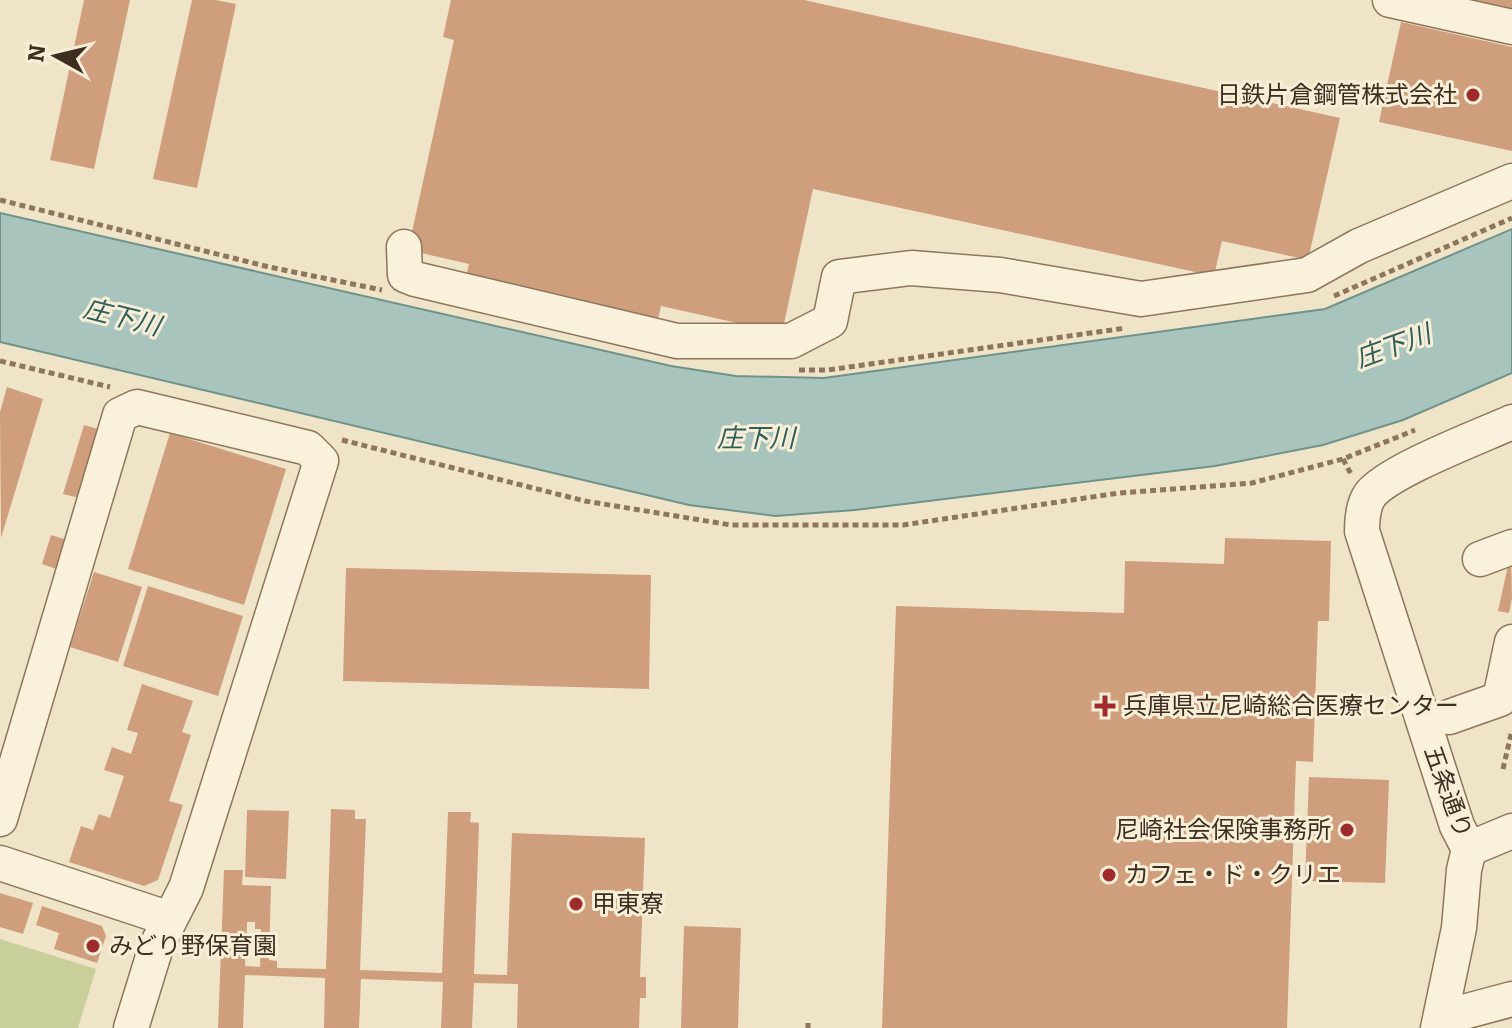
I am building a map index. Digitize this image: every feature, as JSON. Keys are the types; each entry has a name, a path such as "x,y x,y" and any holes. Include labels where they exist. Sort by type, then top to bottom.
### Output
{"street":[{"path":"1390,0 1512,27"},
{"path":"404,247 405,275 415,279 677,341 723,339 769,343 791,341 830,321 839,277 911,268 940,270 1000,275 1141,299 1307,275 1359,246 1512,181"},
{"path":"0,819 120,415 137,407 327,450 186,888 156,947 131,1028"},
{"name":"五条通り","path":"1439,1023 1459,928 1469,849 1457,826 1362,531 1362,516 1369,496 1387,479 1509,434"},
{"path":"1480,559 1512,547"},
{"path":"1449,717 1500,699 1512,642"},
{"path":"1469,849 1512,831"},
{"path":"0,863 170,919"},
{"path":"1439,1023 1512,999"}],"path":[{"path":"0,200 269,267 391,292"},
{"path":"1330,297 1512,218"},
{"path":"793,370 828,370 1135,327"},
{"path":"0,361 121,389"},
{"path":"327,450 585,501 731,525 903,525 1119,493 1252,483 1343,459 1428,424"},
{"path":"1503,769 1509,761 1512,730"}],"green space":[{"path":"0,939 96,969 78,1028 0,1028"}],"water":[{"name":"庄下川","path":"0,213 671,366 736,376 824,378 1325,309 1512,229 1512,373 1403,420 1323,445 1215,466 855,510 775,516 689,505 0,342"}],"building":[{"path":"84,0 130,0 94,169 50,160"},
{"path":"192,0 236,4 197,188 153,179"},
{"path":"451,0 804,0 1340,118 1308,260 1222,241 1214,276 813,189 782,333 661,306 656,328 464,286 469,264 408,250 454,40 443,37"},
{"path":"1431,0 1512,0 1512,19"},
{"path":"1401,22 1512,47 1512,151 1379,122"},
{"path":"7,387 43,399 1,538 0,412"},
{"path":"84,425 105,431 84,499 63,494"},
{"path":"170,433 286,469 244,605 128,569"},
{"path":"51,535 71,541 62,571 42,564"},
{"name":"兵庫県立尼崎総合医療センター","path":"1225,538 1331,541 1329,621 1318,621 1313,762 1296,761 1287,1028 882,1028 896,606 1124,613 1125,561 1224,564"},
{"path":"1511,552 1512,598 1509,613 1498,611"},
{"path":"346,568 651,575 649,689 343,681"},
{"path":"94,572 142,587 118,662 70,647"},
{"path":"148,586 243,616 218,696 123,666"},
{"path":"142,684 193,701 182,732 191,735 169,801 183,805 158,880 144,886 69,862 81,826 93,830 99,814 110,818 124,776 104,770 112,747 131,754 138,733 127,730"},
{"name":"尼崎社会保険事務所","path":"1309,777 1389,780 1385,883 1305,881"},
{"name":"甲東寮","path":"331,809 355,810 355,819 366,819 360,970 442,973 448,812 471,812 470,822 479,823 474,974 507,975 512,833 645,838 640,977 646,977 646,998 640,998 639,1028 517,1028 518,984 474,983 472,1028 441,1028 443,982 361,979 359,1028 324,1028 325,978 245,975 243,1028 218,1028 224,870 243,870 242,885 271,886 269,960 277,961 277,968 326,969","holes":["247,922 255,922 255,929 261,929 260,967 245,966"]},
{"path":"247,810 289,811 286,879 245,877"},
{"path":"0,893 33,903 23,934 0,927"},
{"path":"42,906 102,926 106,936 97,963 54,949 59,933 36,925"},
{"path":"684,926 741,928 738,1028 681,1028"}],"place":[{"name":"日鉄片倉鋼管株式会社","path":"1473,95"},
{"name":"兵庫県立尼崎総合医療センター","path":"1105,706"},
{"name":"尼崎社会保険事務所","path":"1347,830"},
{"name":"カフェ・ド・クリエ","path":"1109,875"},
{"name":"甲東寮","path":"576,904"},
{"name":"みどり野保育園","path":"93,946"}]}
